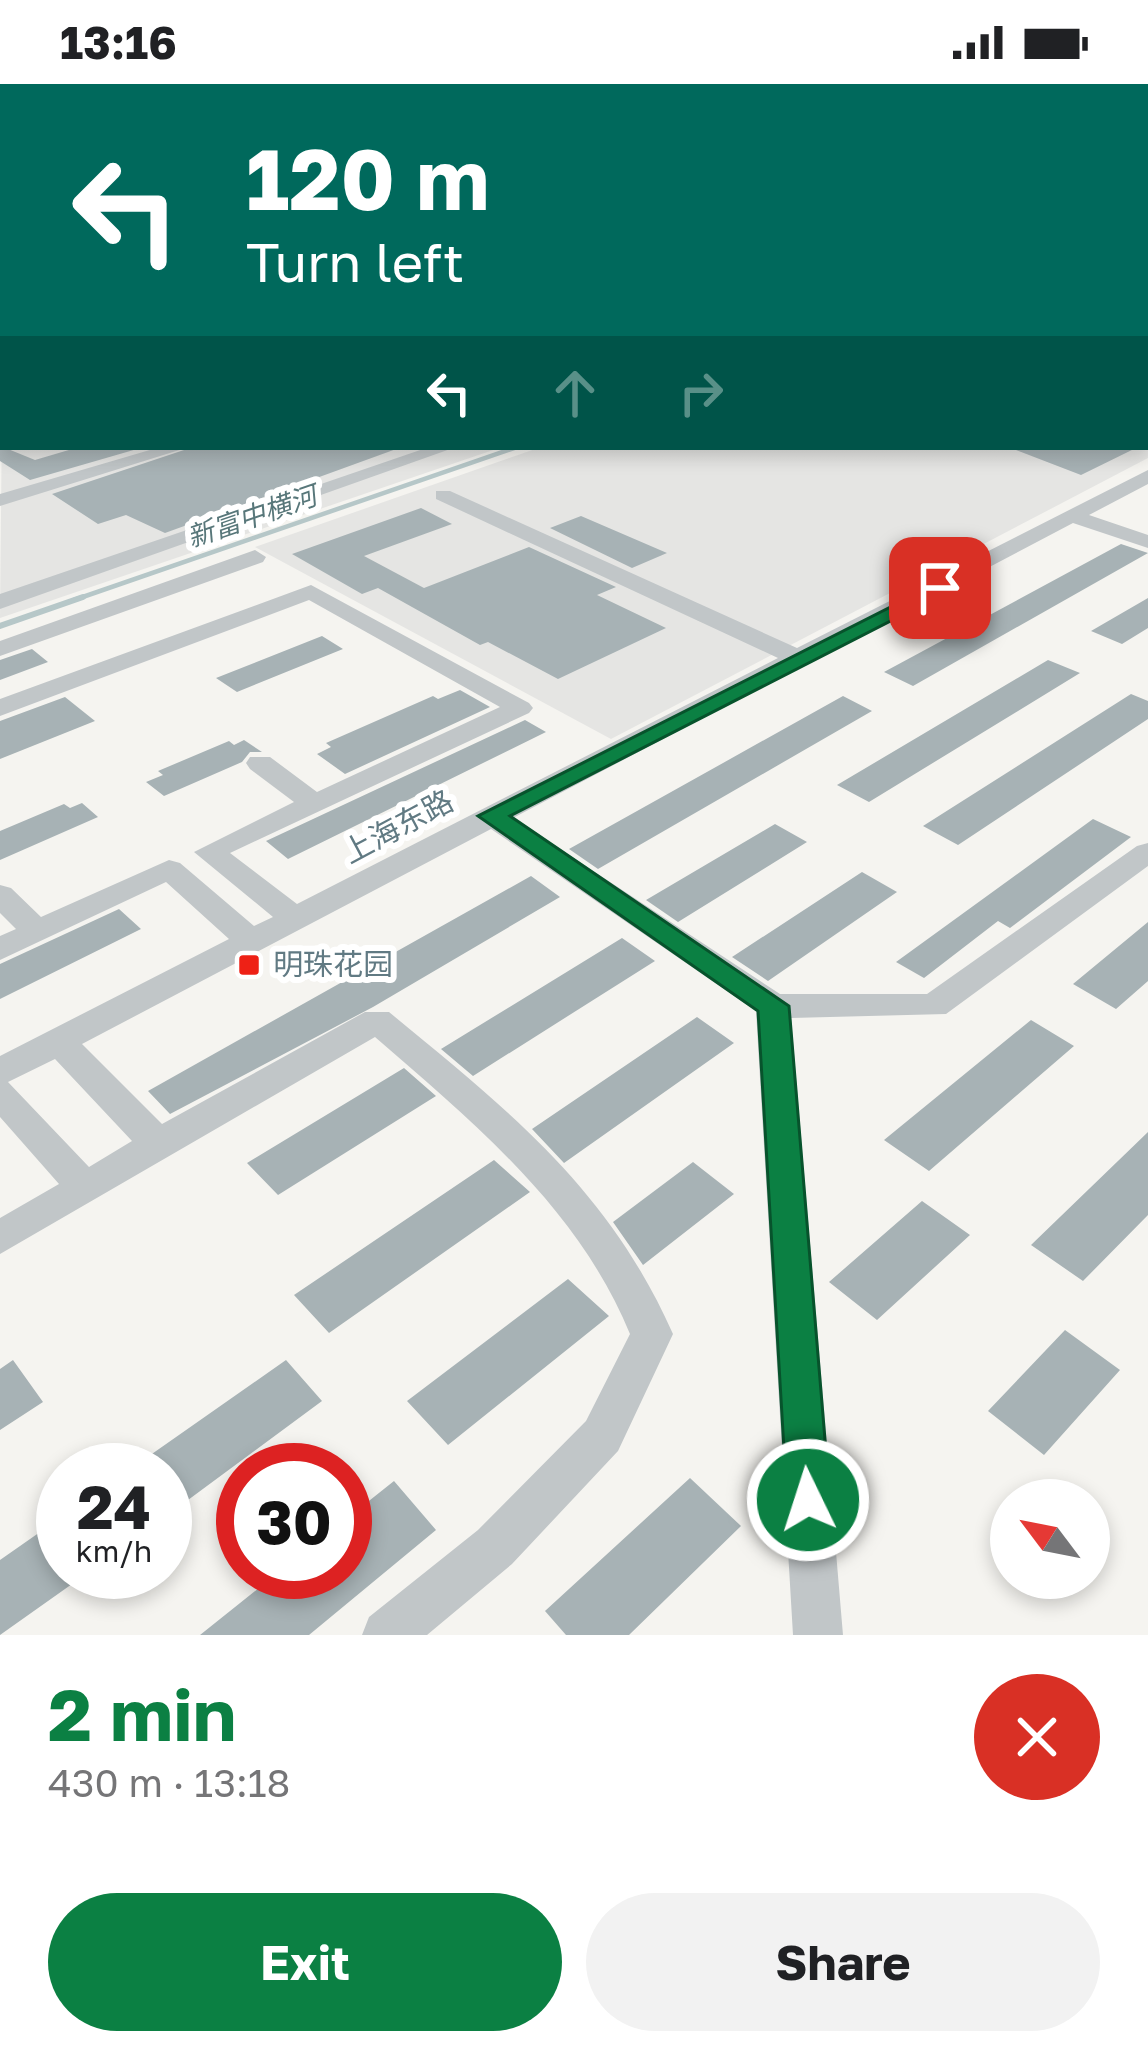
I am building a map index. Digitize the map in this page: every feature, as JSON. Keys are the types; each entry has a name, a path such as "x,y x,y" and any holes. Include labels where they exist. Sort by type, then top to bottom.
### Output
{"street":[{"path":"0,500 170,450"},
{"path":"0,602 439,450"},
{"name":"上海东路","path":"0,1072 1148,476"},
{"path":"443,495 800,658"},
{"path":"1075,517 1148,542"},
{"path":"0,649 255,557"},
{"path":"0,707 310,592 520,708 209,852 295,918"},
{"path":"260,763 314,803"},
{"path":"491,816 773,1006 934,1006 1148,852"},
{"path":"0,949 169,869 251,941"},
{"path":"0,895 37,932"},
{"path":"773,1006 818,1635"},
{"path":"0,1238 377,1020 479,1108 576,1206 637,1288 652,1334 602,1436 495,1547 387,1635"},
{"path":"58,1042 158,1144"},
{"path":"0,1093 85,1188"}],"shaded area":[{"path":"2,450 493,450 0,618"},
{"path":"532,450 1148,450 1148,458 611,739 255,547"}],"building":[{"path":"0,450 35,460 69,450 134,450 30,480 0,461"},
{"path":"184,450 393,450 165,533 126,515 98,524 52,494"},
{"path":"1016,450 1132,450 1081,475"},
{"path":"421,508 452,524 364,556 424,588 529,547 616,587 597,595 666,628 558,679 488,642 480,645 378,588 362,594 292,554"},
{"path":"581,516 667,553 632,568 550,528"},
{"path":"1121,544 1148,553 913,686 884,672"},
{"path":"1148,598 1148,628 1122,644 1091,631"},
{"path":"322,636 343,649 237,692 216,678"},
{"path":"32,649 48,662 0,680 0,660"},
{"path":"1048,660 1080,673 869,802 837,785"},
{"path":"460,690 490,707 345,774 317,754 331,747 326,743 433,696 438,699"},
{"path":"1131,694 1148,701 1148,719 958,845 923,826"},
{"path":"843,696 872,711 598,869 569,849"},
{"path":"65,697 95,721 0,759 0,721"},
{"path":"525,720 546,732 288,859 266,841"},
{"path":"244,740 262,752 250,752 242,762 164,796 146,782 163,775 158,771 229,741 234,745"},
{"path":"82,803 98,817 0,860 0,831 64,804 70,808"},
{"path":"1093,819 1131,837 1010,928 998,921 924,978 896,962"},
{"path":"775,824 807,842 678,922 646,900"},
{"path":"862,872 897,892 768,981 732,957"},
{"path":"531,876 560,897 373,1007 170,1114 148,1091"},
{"path":"119,909 141,929 0,999 0,964"},
{"path":"1148,922 1148,981 1116,1009 1073,984"},
{"path":"622,938 655,961 473,1076 441,1049"},
{"path":"697,1017 734,1043 564,1163 532,1129"},
{"path":"1031,1020 1074,1046 929,1171 884,1140"},
{"path":"404,1068 436,1096 278,1195 247,1163"},
{"path":"1148,1132 1148,1215 1083,1281 1031,1245"},
{"path":"494,1160 530,1192 329,1333 294,1295"},
{"path":"693,1162 734,1194 643,1265 613,1222"},
{"path":"922,1201 970,1235 877,1320 829,1282"},
{"path":"568,1279 609,1316 448,1445 407,1401"},
{"path":"1065,1330 1120,1370 1044,1455 988,1411"},
{"path":"13,1360 43,1402 0,1430 0,1369"},
{"path":"286,1360 322,1401 265,1443 216,1443 216,1479 192,1497 192,1443 168,1443"},
{"path":"690,1478 741,1526 629,1635 566,1635 545,1611"},
{"path":"394,1481 436,1530 372,1583 372,1499"},
{"path":"36,1535 36,1599 51,1599 0,1635 0,1560"},
{"path":"245,1599 353,1599 309,1635 200,1635"}],"waterway":[{"name":"新富中横河","path":"74,600 508,450"},
{"name":"新富中横河","path":"0,626 83,597"}],"place":[{"name":"明珠花园","path":"249,965"}],"route":[{"path":"808,1500 773,1006 491,816 940,588"}]}
